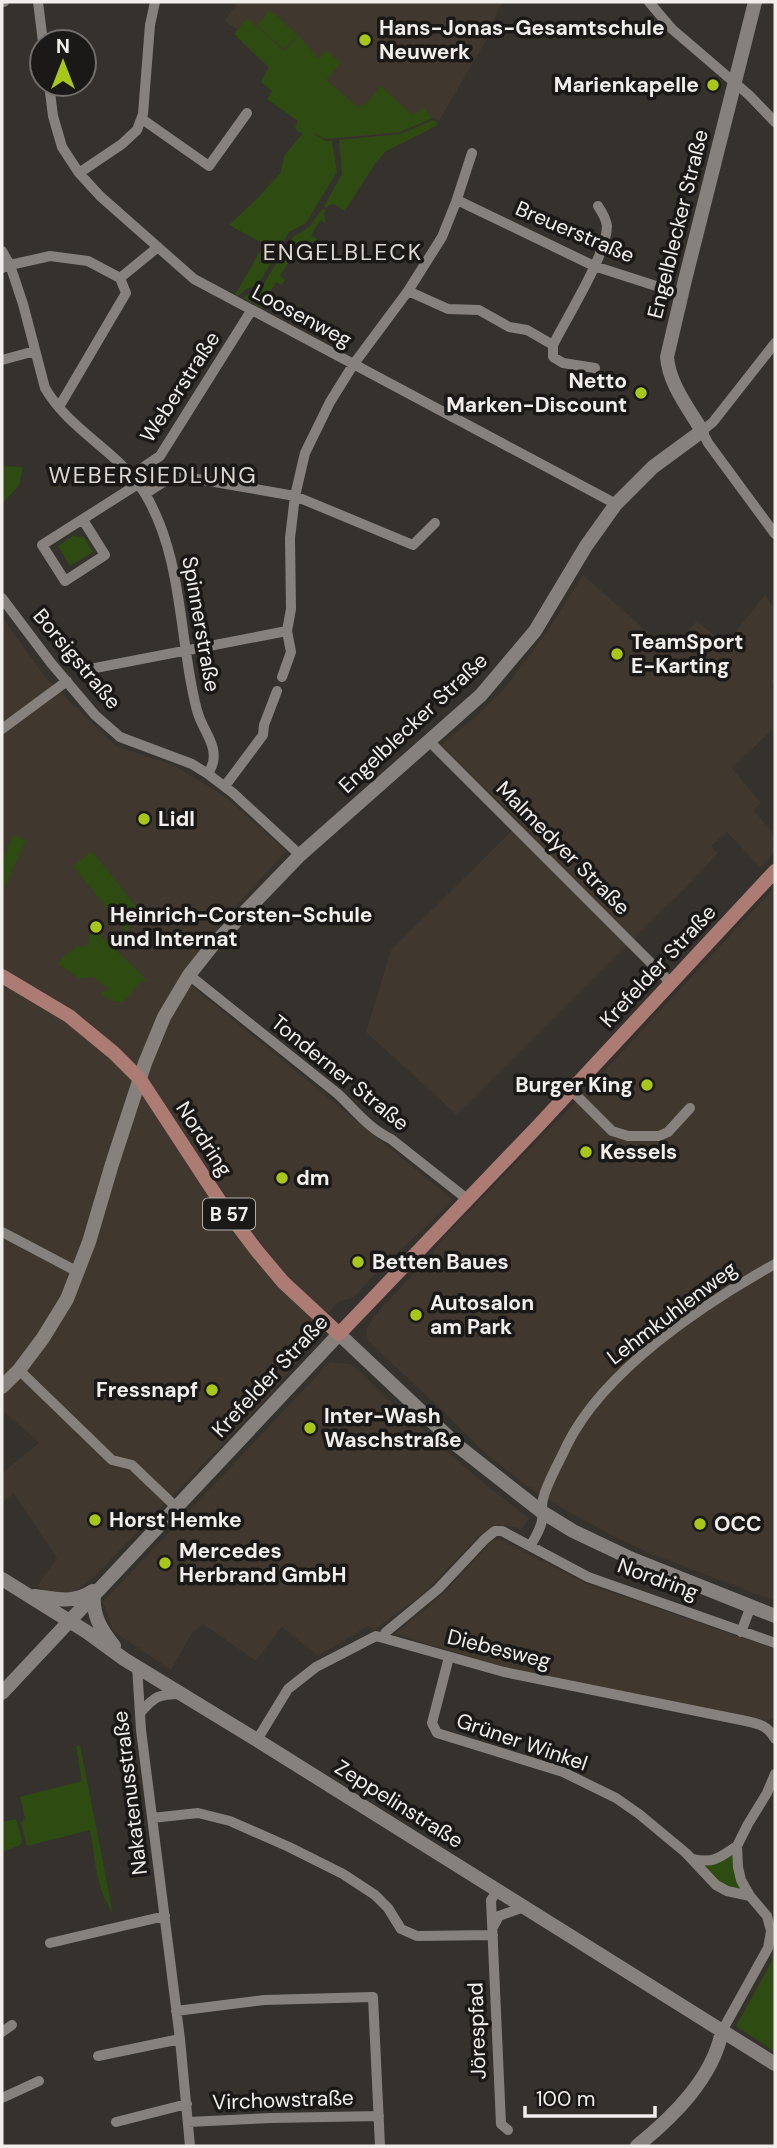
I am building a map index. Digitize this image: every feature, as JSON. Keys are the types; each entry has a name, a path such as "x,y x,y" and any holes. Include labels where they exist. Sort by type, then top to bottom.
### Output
{"main road":[{"name":"Krefelder Straße","path":"339,1334 775,872"},
{"name":"Nordring","path":"2,976 69,1016 114,1053 140,1079 223,1206 257,1251 283,1282 339,1334"}],"street":[{"path":"38,2 41,28"},
{"path":"79,173 122,144 137,130 142,119 150,25 155,2"},
{"path":"649,2 672,29 735,83 775,122"},
{"name":"Engelblecker Straße","path":"2,1387 19,1370 60,1312 78,1272 140,1079 164,1017 189,975 212,946 300,855 481,695 535,631 586,546 616,504 653,467 702,432 668,367 669,347 755,2"},
{"name":"Loosenweg","path":"51,98 62,147 79,173 100,196 194,279 616,504"},
{"path":"142,119 209,166 247,113"},
{"path":"282,677 291,652 287,631 291,609 290,538 295,496 305,453 330,402 353,365 408,291 442,237 472,153"},
{"name":"Breuerstraße","path":"457,200 594,266 681,294"},
{"path":"595,368 563,363 553,357 553,345 601,252 607,224 598,206"},
{"path":"120,278 158,247"},
{"name":"Spinnerstraße","path":"2,251 6,267 23,304 45,388 72,422 135,479 155,513 168,546 192,687 199,718 213,747 213,764 208,774"},
{"path":"6,267 50,256 88,261 120,278 126,293 59,407"},
{"path":"408,291 448,309 480,310 509,327 527,330 553,345"},
{"name":"Weberstraße","path":"135,479 160,456 251,311"},
{"path":"775,343 713,422 702,432 775,534"},
{"path":"2,360 35,351"},
{"path":"145,494 174,475 295,496 413,545 435,523"},
{"path":"82,520 105,555 65,581 43,545 82,520 135,479"},
{"name":"Borsigstraße","path":"2,598 67,681 96,715 120,737 192,764 208,774 225,786 300,855"},
{"path":"90,669 287,631"},
{"path":"2,729 67,681"},
{"path":"225,786 263,735 265,719 277,691"},
{"name":"Malmedyer Straße","path":"429,741 671,983"},
{"name":"Tonderner Straße","path":"189,975 338,1094 378,1133 391,1139 467,1199"},
{"path":"571,1090 612,1131 628,1136 659,1136 668,1132 690,1108"},
{"path":"2,1232 78,1272"},
{"name":"Lehmkuhlenweg","path":"542,1512 543,1500 579,1423 612,1382 656,1344 729,1290 775,1264"},
{"name":"Krefelder Straße","path":"2,1693 339,1334"},
{"name":"Nordring","path":"339,1334 458,1446 542,1512 573,1531 632,1559 775,1616"},
{"path":"19,1370 112,1460 132,1465 176,1507"},
{"path":"531,1545 542,1523 542,1512"},
{"name":"Nordring","path":"383,1637 438,1589 490,1534 502,1531 588,1577 775,1643"},
{"name":"Zeppelinstraße","path":"2,1579 775,2064"},
{"path":"30,1595 76,1600 98,1590"},
{"path":"98,1590 93,1607 100,1626 131,1662"},
{"path":"741,1632 751,1606"},
{"path":"257,1740 288,1689 316,1667 369,1638 383,1637"},
{"name":"Diebesweg","path":"383,1637 504,1672 746,1721 764,1726 773,1735"},
{"name":"Grüner Winkel","path":"449,1657 432,1723 437,1733 563,1772 616,1798 692,1859 716,1885 727,1891 750,1896"},
{"name":"Nakatenusstraße","path":"131,1662 180,2039 190,2146"},
{"path":"139,1713 153,1698 164,1694 184,1694"},
{"path":"692,1859 706,1862 719,1858 737,1846 775,1774"},
{"path":"152,1818 198,1813 230,1821 289,1847 342,1874 375,1895 388,1908 401,1929 417,1936 492,1931 499,1916 524,1907"},
{"path":"637,2146 689,2096 768,1948 771,1931 767,1916 741,1880 737,1846"},
{"name":"Jörespfad","path":"498,1890 491,1900 492,1931 501,2124 508,2130"},
{"path":"50,1943 165,1916"},
{"path":"176,2011 264,2000 373,1997 380,2146"},
{"path":"2,2032 12,2025"},
{"path":"98,2056 180,2039"},
{"path":"2,2098 39,2081"},
{"path":"116,2122 187,2104"},
{"name":"Virchowstraße","path":"188,2122 379,2116"}],"shaded area":[{"path":"232,2 503,2 489,35 439,121 433,118 399,133 330,139 312,108 242,43 246,35 224,21 236,5"},
{"path":"583,575 669,651 697,621 725,644 765,595 775,609 775,683 772,686 775,691 775,727 732,768 761,803 754,810 775,836 775,852 761,868 727,832 711,846 718,853 692,881 457,1115 366,1032 391,950 520,823 441,745 503,690 547,632"},
{"path":"2,617 46,678 116,746 173,765 226,797 286,851 237,905 182,978 451,1198 439,1214 353,1298 338,1302 314,1329 310,1346 271,1394 95,1576 74,1592 53,1596 37,1586 57,1558 14,1494 2,1502 2,1473 39,1443 2,1411"},
{"path":"775,887 775,1601 651,1554 560,1507 524,1484 483,1451 373,1346 367,1338 367,1329 373,1317 430,1256 442,1239 567,1111"},
{"path":"330,1362 355,1367 486,1485 529,1518 522,1529 493,1526 480,1535 423,1594 374,1630 368,1626 318,1656 282,1627 256,1661 203,1624 192,1633 171,1670 113,1631 103,1602"},
{"path":"500,1539 587,1584 775,1649 773,1717 770,1720 760,1719 505,1667 395,1634 444,1593 491,1542"}],"green space":[{"path":"270,10 298,35 284,49 257,25"},
{"path":"247,18 284,51 299,36 318,58 326,50 341,63 326,80 358,107 361,104 364,106 381,86 412,115 424,108 432,118 399,132 326,139 310,131 326,141 332,141 337,172 306,223 289,232 258,285 246,289 238,296 235,295 264,244 229,225 281,172 284,156 303,133 295,128 298,121 267,99 272,91 261,82 269,67 234,34"},
{"path":"433,120 438,123 436,126 386,151 345,211 334,204 327,208 324,206 342,174 339,140 400,134"},
{"path":"322,209 326,210 326,223 320,220 311,236 317,239 316,241 304,247 298,257 293,255 280,276 285,280 282,285 276,282 263,304 268,308 261,308 244,298 261,288 293,237 309,227"},
{"path":"2,466 23,467 19,485 2,504"},
{"path":"74,535 79,538 83,536 93,552 70,566 58,546"},
{"path":"13,835 26,840 2,893 2,862"},
{"path":"92,851 142,914 126,932 73,866"},
{"path":"97,932 147,980 142,980 124,1002 112,1001 100,993 109,989 92,977 80,979 58,964 77,946 88,944 89,935"},
{"path":"80,1745 113,1914 99,1883 90,1830 27,1846 21,1823 25,1818 20,1797 82,1781 76,1746"},
{"path":"16,1819 22,1841 20,1845 2,1852 2,1822"},
{"path":"735,1855 739,1889 722,1884 706,1869 706,1866"},
{"path":"775,1944 775,2052 736,2026 771,1963"}],"place":[{"name":"Hans-Jonas-Gesamtschule Neuwerk","path":"365,40"},
{"name":"Marienkapelle","path":"713,85"},
{"name":"Netto Marken-Discount","path":"641,393"},
{"name":"TeamSport E-Karting","path":"617,654"},
{"name":"Lidl","path":"144,819"},
{"name":"Heinrich-Corsten-Schule und Internat","path":"96,927"},
{"name":"Burger King","path":"647,1085"},
{"name":"Kessels","path":"586,1152"},
{"name":"dm","path":"282,1178"},
{"name":"Betten Baues","path":"358,1262"},
{"name":"Autosalon am Park","path":"416,1315"},
{"name":"Fressnapf","path":"212,1390"},
{"name":"Inter-Wash Waschstraße","path":"310,1428"},
{"name":"Horst Hemke","path":"95,1520"},
{"name":"OCC","path":"700,1524"},
{"name":"Mercedes Herbrand GmbH","path":"165,1563"}],"district":[{"name":"ENGELBLECK","path":"343,252"},
{"name":"WEBERSIEDLUNG","path":"153,475"}]}
